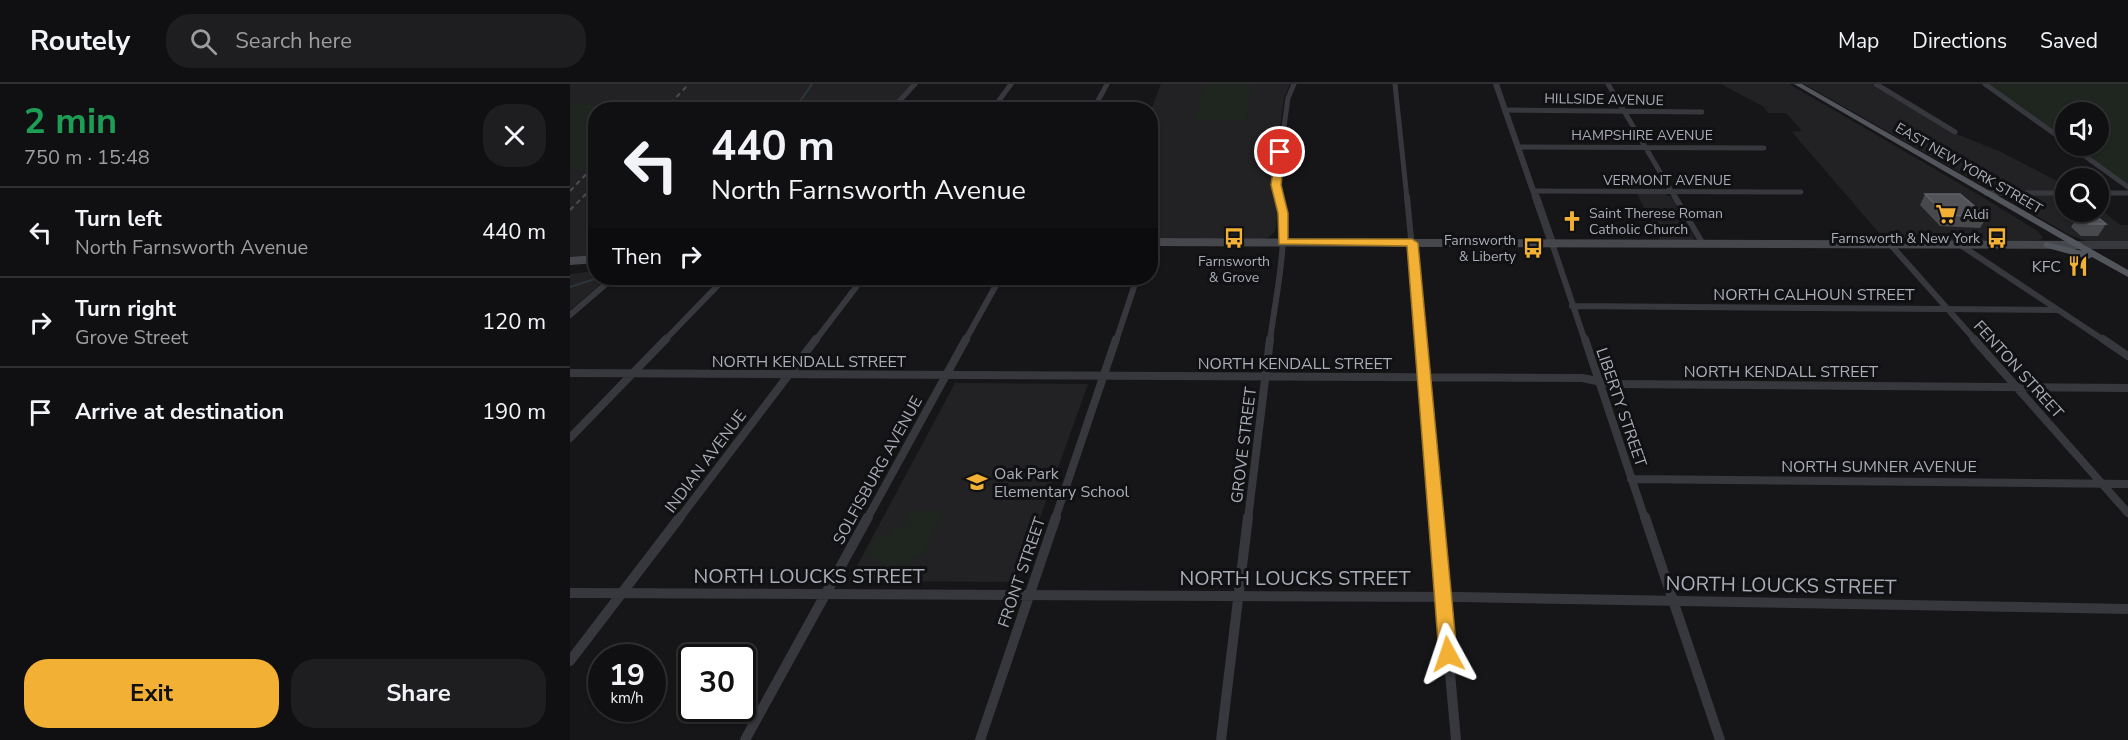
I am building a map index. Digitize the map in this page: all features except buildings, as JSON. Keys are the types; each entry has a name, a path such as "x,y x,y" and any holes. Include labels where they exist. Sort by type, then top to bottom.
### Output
{"main road":[{"name":"EAST NEW YORK STREET","path":"1797,84 2128,274"},
{"path":"2045,245 2049,236 2048,228"},
{"path":"1158,242 2078,245"},
{"path":"2045,245 2104,260"},
{"path":"570,261 588,260"},
{"path":"570,266 588,265"}],"street":[{"path":"898,102 915,84"},
{"path":"998,102 1011,84"},
{"path":"1097,102 1107,84"},
{"name":"GROVE STREET","path":"1221,740 1282,242 1283,213 1276,185 1288,98 1294,84"},
{"path":"1395,84 1412,243 1456,740"},
{"name":"LIBERTY STREET","path":"1496,84 1720,740"},
{"path":"1608,84 1703,244"},
{"path":"1876,84 1955,132"},
{"path":"1985,84 2055,134"},
{"name":"HILLSIDE AVENUE","path":"1506,110 1702,112"},
{"name":"HAMPSHIRE AVENUE","path":"1519,147 1764,148"},
{"path":"2085,156 2128,187"},
{"name":"VERMONT AVENUE","path":"1534,191 1801,192"},
{"path":"1986,193 2055,193"},
{"path":"2109,193 2128,193"},
{"name":"FENTON STREET","path":"1890,244 2128,513"},
{"path":"1959,244 2128,356"},
{"path":"2078,245 2128,245"},
{"path":"570,315 605,285"},
{"path":"570,438 717,285"},
{"name":"INDIAN AVENUE","path":"570,662 858,285"},
{"name":"SOLFISBURG AVENUE","path":"745,740 996,285"},
{"name":"FRONT STREET","path":"980,740 1135,285"},
{"name":"NORTH CALHOUN STREET","path":"1572,306 2056,310"},
{"name":"NORTH KENDALL STREET","path":"570,373 1582,378 1612,384 2128,388"},
{"name":"NORTH SUMNER AVENUE","path":"1631,479 2128,484"},
{"name":"NORTH LOUCKS STREET","path":"570,593 1443,597 2128,609"}],"shaded area":[{"path":"570,84 918,84 901,102 588,102 588,105 570,105"},
{"path":"1161,84 1290,84 1284,98 1272,188 1278,211 1275,231 1269,237 1261,239 1158,238 1158,102 1154,102"},
{"path":"1205,84 1252,84 1246,120 1195,120"},
{"path":"1721,84 1789,84 1969,189 2036,230 2043,237 2040,240 1886,241 1792,132 1802,131 1786,113 1768,113 1764,107"},
{"path":"1804,84 1872,84 1949,131 1999,151 2055,180 2055,222 2109,222 2109,216 2120,225 2128,225 2128,243 2089,242 2070,235"},
{"path":"1989,84 2128,84 2128,185 2109,171 2109,168 2104,168 2088,156 2109,156 2109,102 2055,102 2055,132"},
{"path":"570,105 588,105 588,167 584,171 570,169"},
{"path":"588,166 588,257 570,258 570,169 584,170"},
{"path":"1662,193 1671,197 1694,238 1693,241 1660,240 1637,194"},
{"path":"588,272 588,285 600,285 570,310 570,274"},
{"name":"Oak Park Elementary School","path":"955,383 1088,384 1017,582 849,581"},
{"path":"911,511 944,511 922,557 913,557 909,565 881,564 866,555 876,536 888,537 893,528 903,528"},
{"path":"861,567 899,568 893,578 855,578"}],"waterway":[{"path":"800,102 812,84"},
{"path":"570,287 588,281"}],"railway":[{"path":"672,102 689,84"},
{"path":"570,191 588,172"},
{"path":"570,210 588,192"}],"place":[{"name":"Aldi","path":"1946,214"},
{"name":"Saint Therese Roman Catholic Church","path":"1572,221"},
{"name":"Farnsworth & Grove","path":"1234,238"},
{"name":"Farnsworth & New York","path":"1997,238"},
{"name":"Farnsworth & Liberty","path":"1533,248"},
{"name":"KFC","path":"2078,266"},
{"name":"Oak Park Elementary School","path":"977,482"}],"route":[{"path":"1280,152 1276,185 1283,213 1282,242 1412,243 1448,654"}]}
